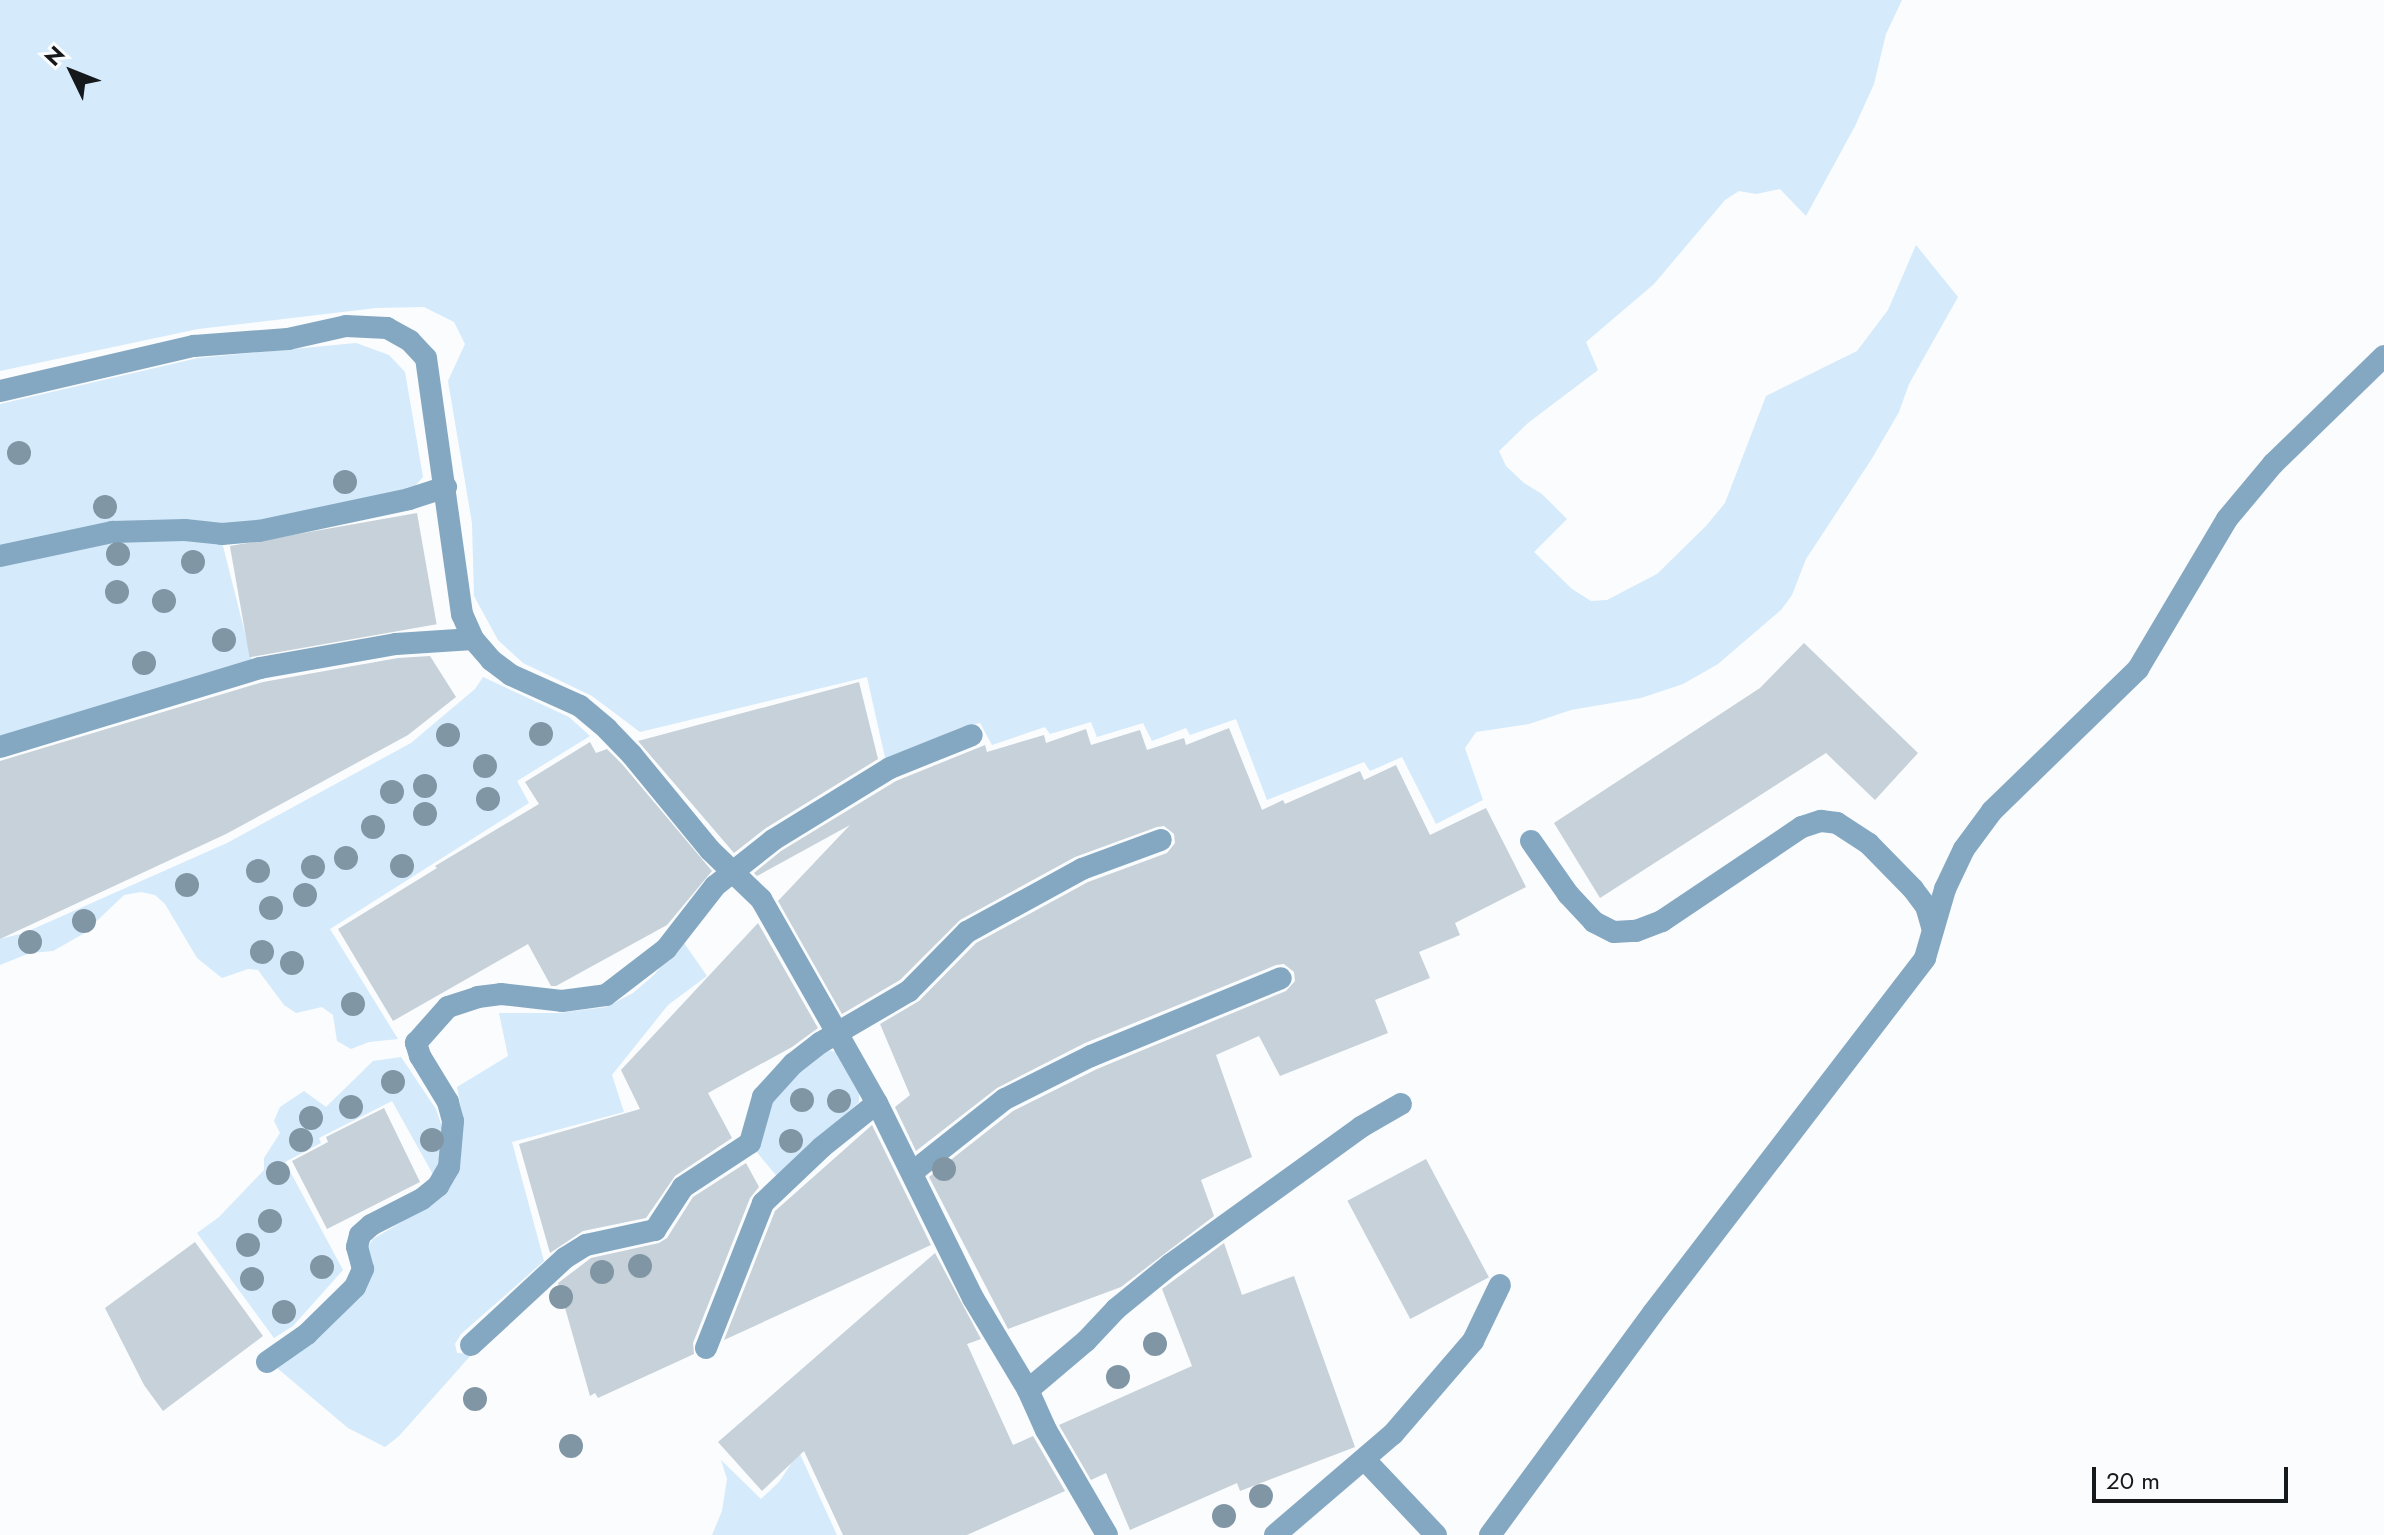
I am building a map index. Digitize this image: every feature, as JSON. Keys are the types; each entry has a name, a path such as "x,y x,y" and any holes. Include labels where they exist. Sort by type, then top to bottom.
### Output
{"street":[{"path":"0,391 194,346 288,339 346,326 387,328 410,341 426,358 462,614 473,639 491,660 511,675 580,706 607,729 632,755 686,824 761,899 839,1033 914,1171 973,1298 1028,1390 1046,1430 1107,1535"},
{"path":"1490,1535 1653,1313 1925,958 1945,889 1964,849 1992,811 2138,669 2227,519 2273,464 2384,356"},
{"path":"0,556 112,532 185,530 222,534 259,531 409,499 446,487"},
{"path":"0,747 260,668 396,644 473,639"},
{"path":"267,1362 307,1334 355,1287 363,1269 357,1247 360,1235 371,1225 422,1199 438,1186 449,1167 453,1121 448,1102 420,1056 416,1043 448,1007 478,997 501,994 562,1001 606,995 666,949 682,925 733,869 860,784 972,735"},
{"path":"1531,841 1568,894 1594,922 1614,932 1625,932 1662,921 1802,827 1821,821 1837,823 1869,844 1913,889 1926,906 1933,930"},
{"path":"471,1345 565,1258 586,1245 655,1230 683,1187 750,1143 756,1110 776,1083 808,1052 909,991 967,932 1082,869 1161,840"},
{"path":"914,1171 1005,1099 1091,1056 1281,978"},
{"path":"706,1348 763,1203 822,1147 877,1103"},
{"path":"1028,1390 1086,1341 1116,1309 1170,1265 1361,1127 1401,1104"},
{"path":"1275,1535 1366,1461 1393,1434 1473,1341 1500,1285"},
{"path":"1366,1461 1436,1535"}],"shaded area":[{"path":"0,0 1902,0 1886,34 1874,84 1806,216 1780,189 1756,194 1739,191 1725,200 1654,284 1586,342 1598,370 1528,423 1499,451 1506,466 1542,494 1567,519 1534,552 1572,589 1591,601 1607,600 1657,574 1706,526 1725,503 1766,396 1857,351 1888,310 1916,245 1958,297 1909,384 1899,412 1806,559 1792,595 1781,610 1718,664 1683,684 1641,698 1571,710 1529,724 1476,732 1465,748 1483,800 1436,824 1402,757 1370,771 1364,762 1267,800 1236,719 1190,735 1186,728 1152,741 1143,723 1097,737 1091,722 1050,734 1045,727 992,745 980,723 959,728 886,762 867,677 640,732 592,696 523,663 498,640 474,596 472,523 448,381 465,344 454,322 424,307 376,308 198,329 0,371"},
{"path":"356,343 389,355 405,372 423,477 408,494 257,525 0,550 0,404 198,358"},
{"path":"112,538 222,542 253,665 0,741 0,562"},
{"path":"483,677 569,717 590,736 517,781 529,803 330,929 398,1039 369,1042 351,1049 337,1041 333,1015 322,1007 296,1013 284,1005 258,970 248,969 222,978 197,958 165,904 155,895 141,892 124,895 83,934 53,951 30,953 0,965 0,939 24,933 227,843 411,743 475,689"},
{"path":"682,940 707,976 668,1005 612,1075 624,1112 512,1142 544,1261 461,1334 455,1344 457,1353 472,1354 399,1436 385,1447 348,1428 277,1368 312,1343 373,1239 415,1214 462,1113 457,1087 508,1056 499,1013 559,1013 606,1007 633,993 655,974"},
{"path":"827,1050 836,1052 859,1093 859,1102 780,1180 755,1150 765,1110 804,1065"},
{"path":"401,1057 436,1109 442,1127 440,1169 435,1178 392,1101 319,1138 321,1143 285,1162 343,1270 293,1326 274,1338 197,1233 219,1217 264,1170 264,1158 280,1133 274,1121 280,1107 304,1091 326,1107 373,1061"},
{"path":"799,1452 837,1535 712,1535 722,1511 727,1479 721,1460 761,1499 779,1482"}],"building":[{"path":"417,513 437,624 250,657 230,546"},
{"path":"1804,643 1918,753 1875,800 1826,753 1600,898 1554,823 1760,688"},
{"path":"430,656 456,697 408,735 226,834 0,939 0,761 263,682 398,658"},
{"path":"859,682 878,759 766,828 734,853 638,741"},
{"path":"1229,728 1262,810 1283,800 1285,804 1360,771 1364,780 1396,765 1430,835 1486,808 1526,887 1455,923 1460,935 1419,952 1430,978 1375,1000 1388,1033 1280,1076 1259,1036 1216,1055 1252,1157 1201,1180 1214,1216 1121,1287 1008,1329 929,1177 1013,1111 1097,1069 1286,991 1295,981 1294,972 1284,964 1276,965 1085,1043 997,1088 916,1151 895,1107 910,1095 880,1024 919,1001 976,943 1088,882 1167,853 1175,843 1174,834 1164,826 1157,827 1075,857 960,920 900,980 842,1014 778,901 850,825 757,876 754,873 781,851 896,781 985,745 987,752 1044,735 1046,743 1086,729 1091,745 1140,730 1147,750 1184,738 1186,745"},
{"path":"590,742 596,753 607,749 622,764 712,871 667,925 556,986 551,986 528,944 393,1021 338,929 539,804 525,782"},
{"path":"758,923 818,1028 792,1047 708,1093 732,1138 675,1176 646,1218 583,1231 550,1253 519,1144 640,1109 621,1070"},
{"path":"384,1108 420,1182 327,1229 292,1161 328,1142 326,1137"},
{"path":"872,1125 931,1245 724,1340 775,1211"},
{"path":"1426,1159 1489,1277 1410,1319 1347,1201"},
{"path":"746,1163 759,1187 750,1198 693,1343 694,1354 598,1398 595,1393 590,1396 558,1283 591,1258 659,1243 667,1238 693,1197"},
{"path":"195,1242 263,1336 163,1411 144,1385 105,1308"},
{"path":"1224,1243 1242,1295 1294,1276 1355,1447 1240,1491 1237,1483 1130,1530 1106,1473 1091,1480 1059,1425 1192,1366 1162,1289"},
{"path":"935,1253 981,1339 967,1344 1013,1445 1033,1436 1065,1491 967,1535 843,1535 804,1451 762,1491 718,1442"}]}
